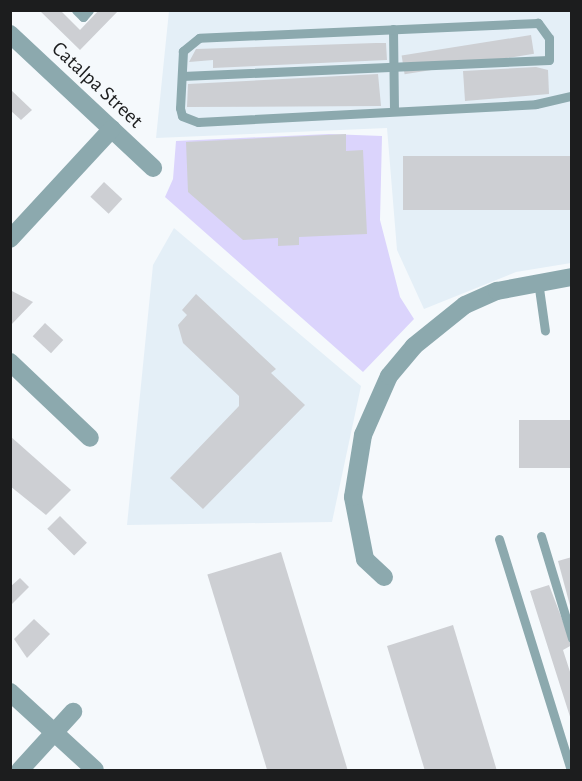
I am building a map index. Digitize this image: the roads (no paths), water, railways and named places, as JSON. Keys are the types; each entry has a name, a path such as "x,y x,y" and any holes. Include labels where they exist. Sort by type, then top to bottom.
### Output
{"street":[{"name":"Catalpa Street","path":"10,34 153,168"},
{"path":"10,239 112,129"},
{"path":"384,577 365,560 353,497 363,435 381,389 406,354 447,317 482,297 538,281 572,277"},
{"path":"10,362 90,438"},
{"path":"10,692 95,771"},
{"path":"20,771 73,712"}],"lane":[{"path":"76,10 83,17 89,10"},
{"path":"182,76 549,60 549,38 538,23 199,38 183,51 180,108 189,122 536,104 572,96"},
{"path":"393,29 394,111"},
{"path":"538,281 545,331"},
{"path":"541,536 572,638"},
{"path":"499,539 571,771"}]}
